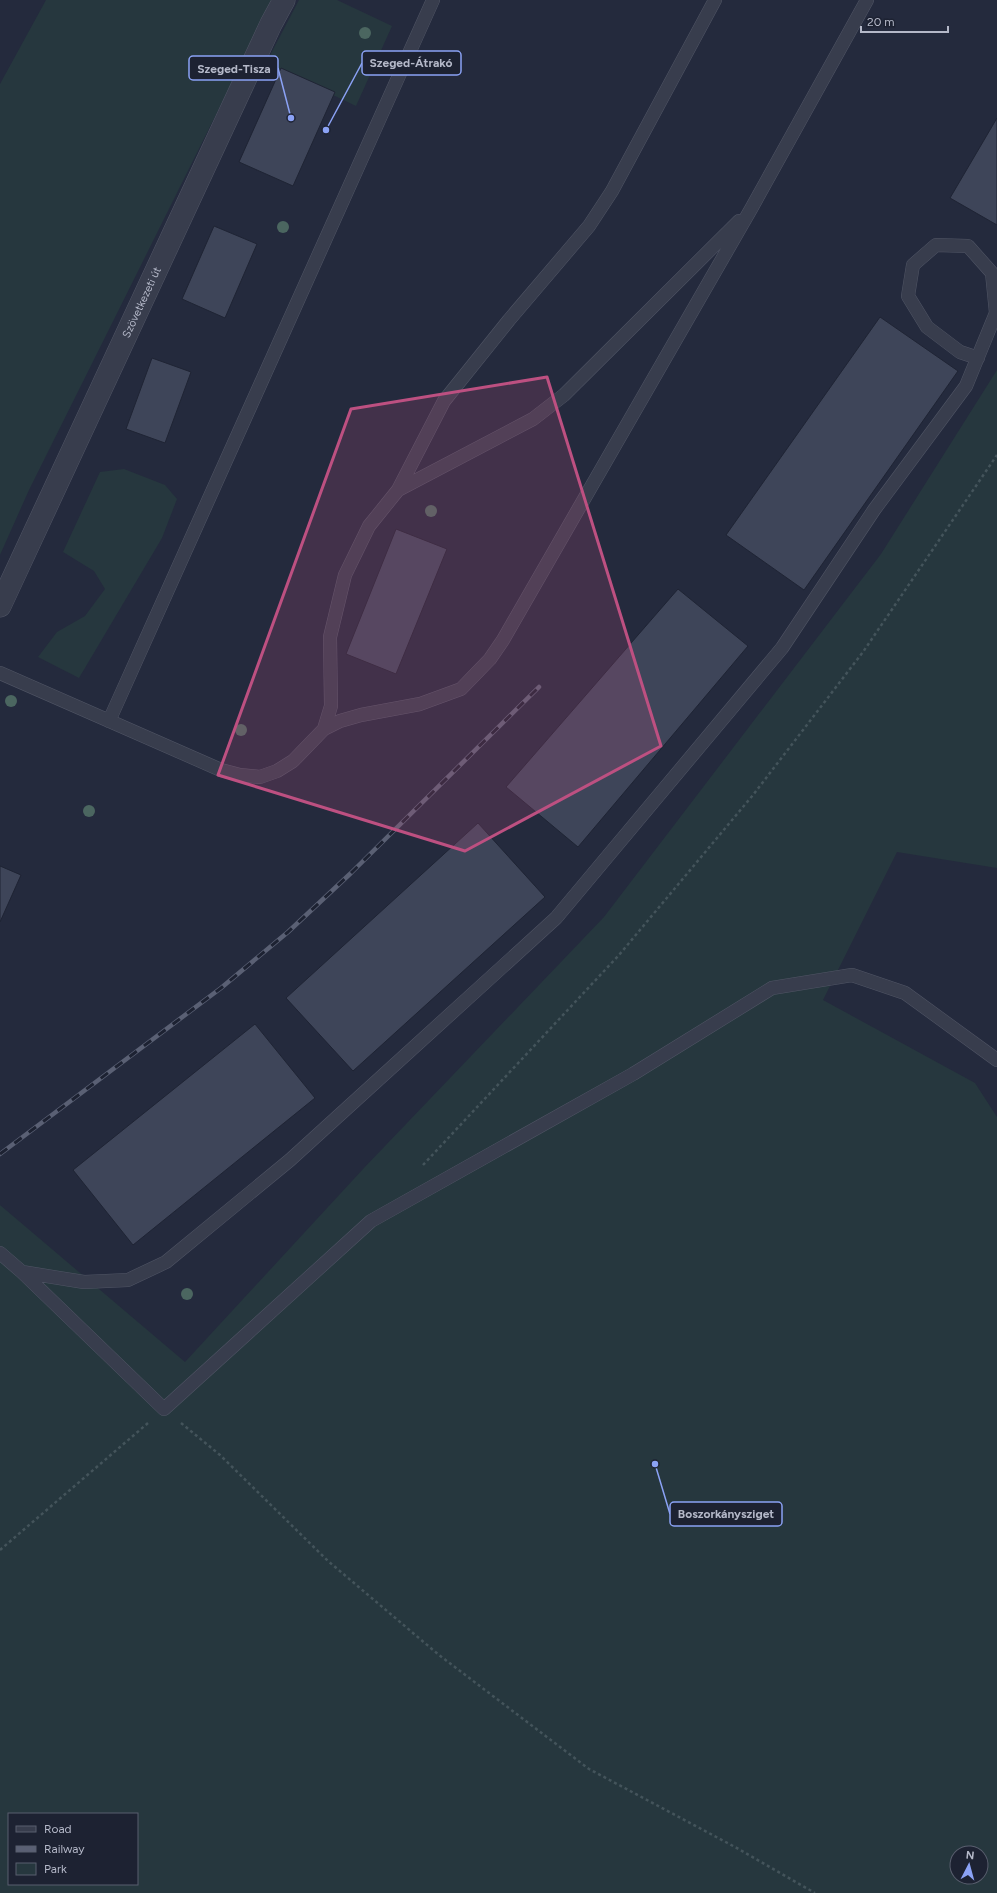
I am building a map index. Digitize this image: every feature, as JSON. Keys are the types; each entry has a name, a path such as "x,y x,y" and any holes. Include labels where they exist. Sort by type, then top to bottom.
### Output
{"street":[{"name":"Szövetkezeti út","path":"0,606 284,0"}],"lane":[{"path":"109,721 433,0"},
{"path":"324,729 331,706 330,637 345,575 369,526 398,490 444,401 589,226 612,191 715,0"},
{"path":"0,673 221,770 240,775 260,777 277,771 293,761 324,729 340,721 361,715 405,708 442,697 461,689 490,659 503,640 751,210 866,0"},
{"path":"398,490 533,419 546,410 564,395 751,210"},
{"path":"22,1272 84,1282 128,1280 166,1262 290,1160 556,918 782,648 874,510 966,386 978,358 996,313 992,273 968,246 936,245 912,264 908,296 927,326 960,352 978,358"},
{"path":"0,1253 22,1272 164,1409 371,1221 633,1074 772,988 852,975 905,993 997,1060"}],"path":[{"path":"420,1169 619,954 752,795 863,652 997,455"},
{"path":"0,1550 164,1409 220,1455 328,1561 439,1655 589,1769 735,1847 814,1893"}],"highlighted area":[{"path":"547,377 661,746 465,851 218,775 351,409"}],"green space":[{"path":"46,0 273,0 29,490 0,555 0,84"},
{"path":"299,0 337,0 392,26 356,106 266,63"},
{"path":"997,370 997,868 897,852 823,1000 975,1083 997,1117 997,1893 0,1893 0,1205 185,1362 364,1168 604,917 881,554"},
{"path":"124,469 165,485 177,499 162,538 79,678 38,657 57,632 85,616 105,589 94,571 63,552 100,472"}],"building":[{"path":"281,68 335,92 293,186 239,162"},
{"path":"997,118 997,225 950,198"},
{"path":"214,226 257,244 225,318 182,299"},
{"path":"880,317 958,371 804,590 726,535"},
{"path":"152,358 191,372 165,443 126,429"},
{"path":"396,529 447,549 396,674 346,654"},
{"path":"678,589 748,646 578,847 506,787"},
{"path":"478,823 545,897 353,1071 286,998"},
{"path":"0,866 21,875 0,922"},
{"path":"255,1024 315,1098 133,1245 73,1170"}],"railway":[{"path":"0,1154 221,988 288,932 351,873 539,687"}],"place":[{"name":"Szeged-Tisza","path":"291,118"},
{"name":"Szeged-Átrakó","path":"326,130"},
{"name":"Boszorkánysziget","path":"655,1464"}]}
